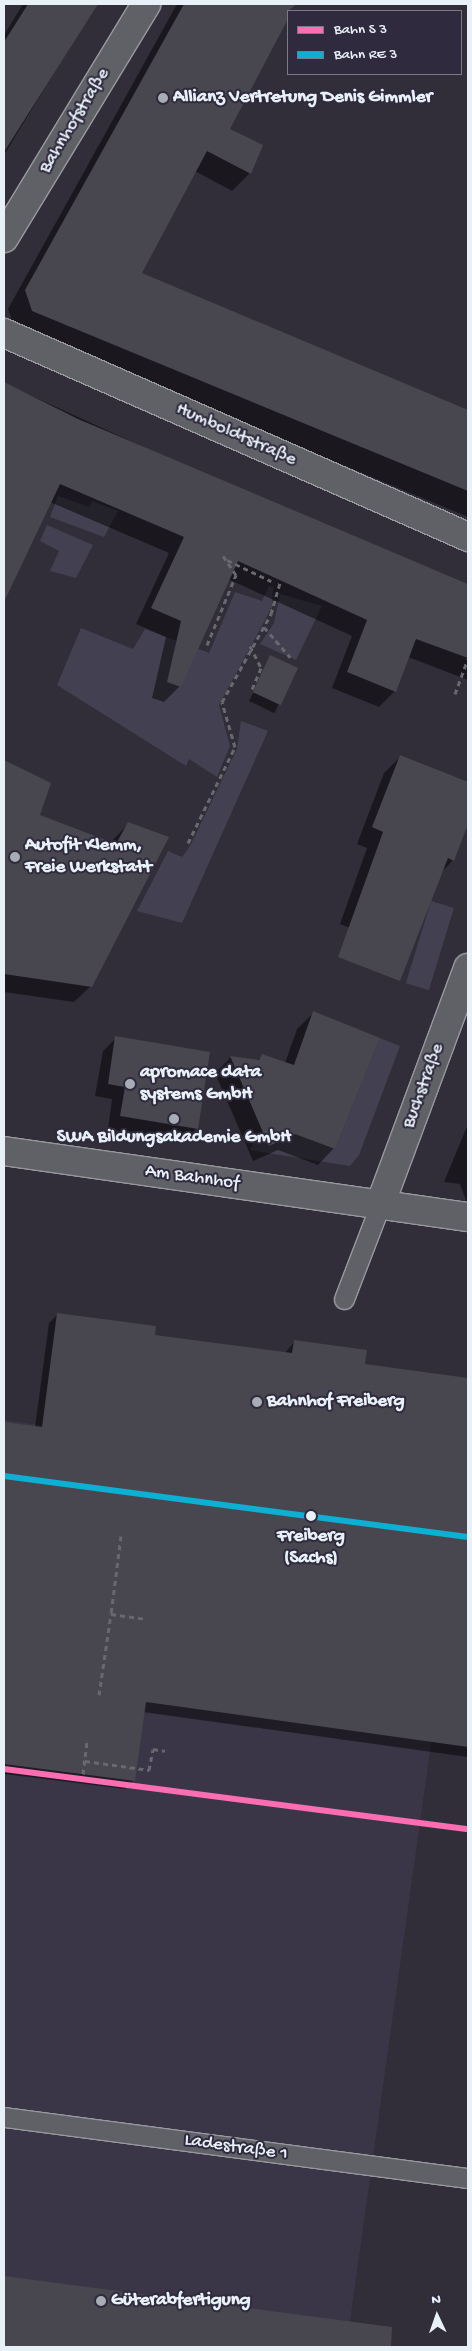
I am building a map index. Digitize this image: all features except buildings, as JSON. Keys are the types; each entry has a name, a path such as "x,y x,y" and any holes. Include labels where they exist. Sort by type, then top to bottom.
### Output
{"street":[{"name":"Bahnhofstraße","path":"4,238 146,4"},
{"name":"Humboldtstraße","path":"4,333 468,537"},
{"name":"Buchstraße","path":"380,1205 468,968"},
{"name":"Am Bahnhof","path":"4,1151 468,1218"}],"lane":[{"path":"344,1299 380,1205"},
{"name":"Ladestraße 1","path":"4,2117 468,2178"}],"path":[{"path":"207,645 236,575 222,554"},
{"path":"227,560 271,581"},
{"path":"188,843 235,747 222,702 250,645 264,627 281,580"},
{"path":"264,627 290,657"},
{"path":"250,645 260,668 251,691"},
{"path":"454,694 468,659"},
{"path":"99,1695 121,1536"},
{"path":"111,1614 146,1619"},
{"path":"83,1774 87,1741"},
{"path":"85,1762 149,1770 152,1749 165,1751"}],"shaded area":[{"path":"58,496 89,507 92,501 118,511 104,537 50,517"},
{"path":"47,525 93,545 76,578 50,571 59,551 40,541"},
{"path":"269,586 273,587 272,607 219,705 230,746 217,777 189,759 186,766 57,685 81,628 133,649 145,629 209,653 235,592 262,601"},
{"path":"280,594 322,606 296,660 260,644 274,623"},
{"path":"241,721 268,731 182,923 137,911 168,851 182,857 190,846 237,749"},
{"path":"431,901 454,908 429,990 406,983"},
{"path":"380,1038 400,1046 359,1155 350,1166 250,1150 257,1134 295,1134 335,1149"},
{"path":"4,1420 467,1485 346,2347 4,2347"}],"transit line":[{"path":"4,1476 468,1537"},
{"path":"4,1769 468,1829"}],"place":[{"name":"Allianz Vertretung Denis Gimmler","path":"163,98"},
{"name":"Autofit Klemm, Freie Werkstatt","path":"15,857"},
{"name":"apromace data systems GmbH","path":"130,1084"},
{"name":"SWA Bildungsakademie GmbH","path":"174,1119"},
{"name":"Bahnhof Freiberg","path":"257,1402"},
{"name":"Freiberg (Sachs)","path":"311,1516"},
{"name":"Güterabfertigung","path":"101,2301"}]}
